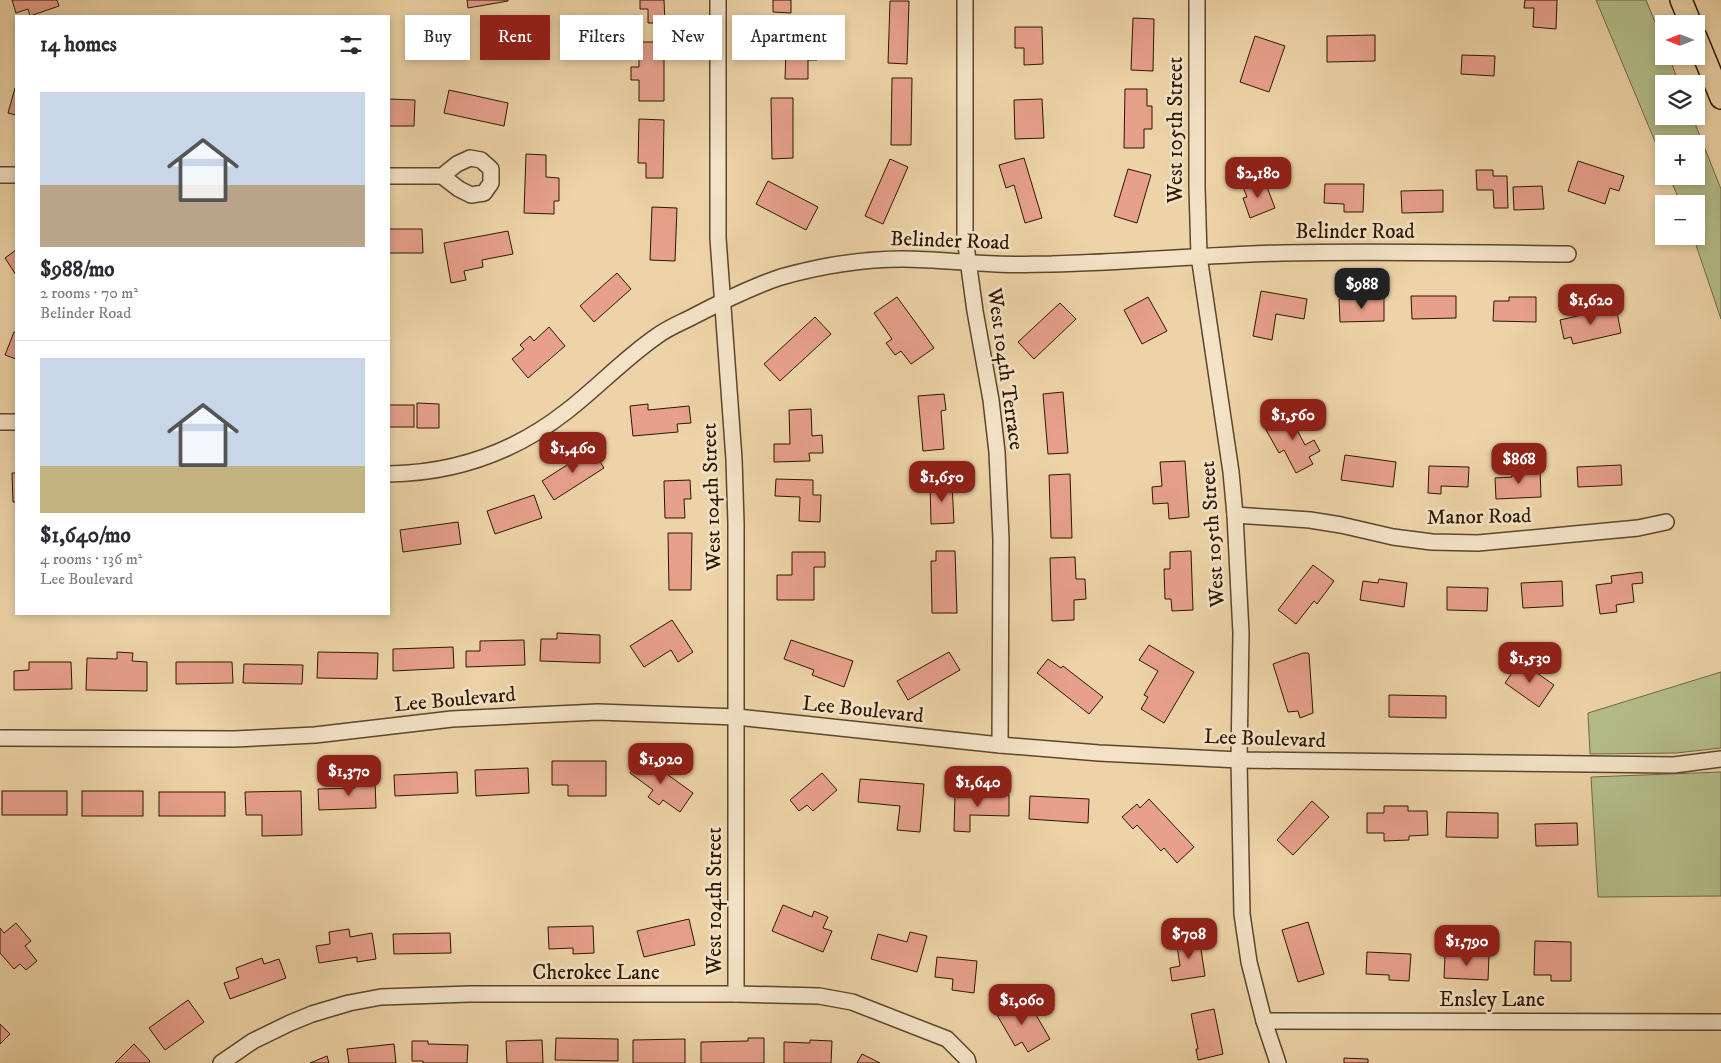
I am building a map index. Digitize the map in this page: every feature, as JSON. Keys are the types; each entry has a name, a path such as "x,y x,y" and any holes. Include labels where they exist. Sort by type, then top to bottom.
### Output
{"highway":[{"path":"1681,0 1687,15"},
{"path":"1705,59 1721,98"}],"street":[{"name":"West 104th Street","path":"718,0 718,238 736,523 736,994"},
{"name":"West 104th Terrace","path":"965,0 965,238 997,452 1001,539 1000,745"},
{"name":"West 105th Street","path":"1197,0 1199,256 1231,472 1241,633 1239,760 1242,914 1249,962 1264,1020 1278,1063"},
{"path":"0,175 15,175"},
{"path":"390,176 442,176"},
{"name":"Belinder Road","path":"390,474 415,474 451,468 485,457 515,444 551,424 622,362 660,333 754,286 833,265 869,260 903,259 995,264 1055,264 1286,253 1568,254"},
{"path":"0,422 15,422"},
{"name":"Manor Road","path":"1235,515 1310,520 1393,537 1432,542 1478,543 1638,528 1666,522"},
{"name":"Lee Boulevard","path":"0,738 234,739 315,735 452,719 589,713 736,717 1000,745 1099,753 1239,760 1674,764 1721,759"},
{"name":"Cherokee Lane","path":"221,1063 254,1041 290,1023 348,1003 381,997 470,994 736,994 819,996 852,1002 947,1039 967,1059 968,1063"},
{"name":"Ensley Lane","path":"1264,1020 1721,1022"}],"green space":[{"path":"1596,0 1646,0 1655,22 1655,65 1672,65 1676,75 1655,75 1655,125 1696,125 1700,135 1655,135 1655,141"},
{"path":"1705,149 1721,189 1721,319 1696,245 1705,245 1705,195 1677,195 1673,185 1705,185"},
{"path":"1721,672 1721,748 1676,753 1590,754 1588,713"},
{"path":"1721,772 1721,896 1598,897 1591,777"}],"building":[{"path":"12,0 57,0 59,6 33,15 30,15 28,9 16,13"},
{"path":"467,0 508,0 508,1 468,8"},
{"path":"640,0 664,0 665,15 653,15 653,23 648,23 648,9 640,9"},
{"path":"773,0 791,0 791,13 773,12"},
{"path":"1525,0 1557,0 1556,29 1533,27 1534,8 1524,8"},
{"path":"890,1 909,1 907,64 888,63"},
{"path":"1133,18 1154,19 1153,71 1131,70"},
{"path":"1015,27 1042,27 1043,64 1024,65 1024,48 1015,48"},
{"path":"1375,35 1375,61 1327,62 1327,36"},
{"path":"1255,36 1285,46 1269,92 1240,82"},
{"path":"643,42 653,42 653,60 664,60 664,101 639,101 639,80 631,80 631,67 639,67 639,60 643,60"},
{"path":"1462,55 1495,56 1494,76 1461,74"},
{"path":"786,60 808,60 808,79 785,79"},
{"path":"892,78 912,78 911,145 891,145"},
{"path":"15,88 15,115 8,113"},
{"path":"1125,89 1147,89 1147,106 1152,106 1152,129 1144,129 1144,148 1124,148"},
{"path":"449,90 508,103 504,126 444,113"},
{"path":"771,98 793,98 793,158 772,159"},
{"path":"390,99 415,100 414,126 390,126"},
{"path":"1042,99 1044,138 1015,139 1014,100"},
{"path":"639,119 664,120 663,178 646,178 646,163 638,163"},
{"path":"526,154 546,155 546,177 559,178 559,201 554,201 554,214 524,213"},
{"path":"1024,158 1042,218 1025,223 1014,185 1006,188 999,165"},
{"path":"890,159 908,167 883,224 865,216"},
{"path":"1578,161 1624,176 1619,191 1610,188 1605,204 1568,191"},
{"path":"1128,169 1151,175 1137,223 1114,216"},
{"path":"1476,170 1493,170 1493,176 1507,176 1508,208 1494,208 1493,190 1477,190"},
{"path":"1264,179 1275,208 1250,218 1243,198 1247,197 1243,187"},
{"path":"768,181 818,207 806,230 756,204"},
{"path":"1325,184 1364,184 1363,212 1344,212 1344,204 1324,203"},
{"path":"1542,186 1544,209 1514,210 1513,187"},
{"path":"1443,190 1443,212 1402,213 1401,191"},
{"path":"652,207 677,208 675,261 650,260"},
{"path":"390,229 422,229 423,253 390,253"},
{"path":"508,231 513,254 482,260 483,267 464,271 466,280 451,283 444,243"},
{"path":"15,251 15,273 5,258"},
{"path":"617,273 631,289 594,322 580,306"},
{"path":"1261,291 1307,299 1304,319 1276,314 1272,340 1253,336"},
{"path":"1411,296 1456,296 1456,318 1412,319"},
{"path":"897,297 934,348 911,364 901,351 895,355 886,343 892,339 874,313"},
{"path":"1148,297 1167,331 1142,344 1124,310"},
{"path":"1509,297 1536,297 1536,322 1493,321 1494,301 1509,301"},
{"path":"1384,298 1384,321 1340,322 1339,299"},
{"path":"1060,303 1076,319 1034,359 1018,342"},
{"path":"1616,307 1621,333 1573,344 1571,337 1564,339 1560,320"},
{"path":"815,317 831,334 780,381 764,364"},
{"path":"549,327 565,346 528,378 512,359 524,349 520,345 530,336 534,341"},
{"path":"14,332 15,359 5,355"},
{"path":"1063,392 1068,453 1048,454 1043,394"},
{"path":"944,394 946,410 941,411 944,449 923,451 918,396"},
{"path":"417,403 439,404 439,428 417,428"},
{"path":"648,404 648,410 689,406 691,423 677,424 678,432 633,436 630,406"},
{"path":"390,405 414,405 414,427 390,427"},
{"path":"811,409 812,436 822,435 823,453 809,453 810,461 774,462 774,444 790,444 789,410"},
{"path":"1302,409 1308,421 1296,428 1305,445 1314,440 1320,451 1309,457 1313,464 1296,473 1284,450 1279,453 1265,428"},
{"path":"592,449 604,468 554,500 542,481"},
{"path":"1345,455 1396,462 1393,487 1341,480"},
{"path":"1185,461 1189,517 1169,519 1168,503 1153,504 1152,487 1162,486 1160,462"},
{"path":"1621,465 1622,485 1578,487 1577,467"},
{"path":"1429,466 1469,467 1468,487 1441,486 1441,494 1428,493"},
{"path":"1540,469 1541,497 1496,499 1495,478 1512,477 1512,470"},
{"path":"12,473 15,473 15,502 13,502"},
{"path":"1070,474 1072,538 1051,538 1049,475"},
{"path":"776,479 813,480 813,495 821,495 820,522 799,521 800,497 775,496"},
{"path":"690,480 691,499 684,499 685,518 665,518 664,481"},
{"path":"930,483 952,483 954,523 931,524"},
{"path":"534,495 542,518 495,534 487,511"},
{"path":"458,522 461,544 403,552 400,530"},
{"path":"668,533 692,533 691,590 669,590"},
{"path":"936,551 955,551 957,613 932,613 931,561 936,561"},
{"path":"1191,551 1193,610 1172,611 1171,599 1165,599 1164,569 1170,569 1170,552"},
{"path":"792,552 825,552 825,567 814,567 814,600 777,600 777,575 792,575"},
{"path":"1075,557 1076,579 1085,579 1086,599 1074,600 1074,620 1052,621 1050,558"},
{"path":"1313,565 1334,581 1317,604 1314,601 1296,624 1278,610"},
{"path":"1642,572 1643,583 1632,584 1634,602 1616,605 1617,612 1600,614 1596,585 1612,583 1611,576"},
{"path":"1379,579 1407,583 1404,607 1360,600 1363,581 1378,583"},
{"path":"1562,581 1563,606 1523,608 1521,583"},
{"path":"1447,587 1488,588 1487,611 1447,610"},
{"path":"672,620 693,652 678,662 671,650 644,667 630,646"},
{"path":"557,633 600,635 600,663 540,661 541,639 557,639"},
{"path":"524,640 525,665 466,667 466,651 480,651 480,641"},
{"path":"791,640 853,661 844,687 812,675 814,670 784,659"},
{"path":"1149,645 1194,672 1164,723 1141,709 1148,697 1144,695 1158,671 1139,660"},
{"path":"453,647 454,668 393,671 393,649"},
{"path":"117,652 133,653 132,661 147,662 147,691 86,690 87,658 117,659"},
{"path":"318,652 378,653 377,679 317,678"},
{"path":"949,652 960,670 908,700 897,681"},
{"path":"1303,653 1309,654 1313,713 1300,718 1298,711 1288,712 1273,664"},
{"path":"1048,659 1061,668 1063,666 1103,697 1089,714 1037,673"},
{"path":"1520,661 1554,685 1539,707 1505,683"},
{"path":"29,662 71,662 72,689 14,690 14,671 29,670"},
{"path":"176,662 232,662 233,683 176,684"},
{"path":"244,664 303,665 302,684 243,683"},
{"path":"1389,695 1446,696 1446,718 1389,717"},
{"path":"642,756 693,793 680,812 663,800 659,805 648,797 653,790 630,773"},
{"path":"552,761 606,761 606,796 568,796 568,785 552,785"},
{"path":"528,768 529,793 476,796 475,770"},
{"path":"457,772 458,793 395,796 394,775"},
{"path":"822,773 837,790 813,811 807,805 799,811 790,800"},
{"path":"860,779 924,784 920,832 897,830 900,806 858,802"},
{"path":"354,781 375,781 376,808 319,810 318,789 355,788"},
{"path":"2,791 67,791 67,815 2,815"},
{"path":"82,791 143,791 143,816 82,816"},
{"path":"301,791 302,835 262,836 262,815 246,815 245,792"},
{"path":"159,792 225,792 225,816 159,816"},
{"path":"955,794 1009,795 1009,816 970,815 970,832 954,831"},
{"path":"1030,796 1089,799 1088,823 1029,819"},
{"path":"1149,799 1194,847 1177,863 1164,848 1161,851 1137,825 1133,829 1122,817 1137,804 1140,808"},
{"path":"1312,801 1329,817 1293,855 1277,840"},
{"path":"1384,806 1408,806 1408,811 1427,811 1428,835 1409,836 1409,840 1384,841 1384,833 1367,833 1367,813 1384,813"},
{"path":"1447,812 1498,813 1498,838 1446,837"},
{"path":"1577,823 1578,845 1536,846 1535,824"},
{"path":"783,905 812,917 814,911 828,917 823,928 832,931 823,952 772,931"},
{"path":"689,919 695,945 644,957 637,931"},
{"path":"1308,922 1324,974 1298,982 1282,930"},
{"path":"16,923 31,941 25,946 37,961 26,970 20,964 14,969 0,953 0,928 4,933"},
{"path":"593,926 594,953 573,954 573,948 549,949 548,927"},
{"path":"349,929 350,937 372,933 376,959 357,962 357,957 319,963 316,946 330,944 329,932"},
{"path":"910,932 927,936 917,972 871,959 878,934 907,942"},
{"path":"450,933 451,953 394,954 393,934"},
{"path":"1199,936 1205,976 1172,981 1170,968 1180,966 1176,939"},
{"path":"1535,941 1571,942 1571,981 1551,981 1551,975 1534,975"},
{"path":"1367,952 1411,954 1409,981 1389,980 1389,975 1366,974"},
{"path":"1445,955 1489,956 1488,980 1444,978"},
{"path":"937,957 977,961 974,993 952,990 953,979 935,977"},
{"path":"262,958 264,964 279,959 286,978 230,999 224,983 239,978 236,968"},
{"path":"1009,998 1019,1016 1032,1008 1050,1039 1028,1052 1022,1042 1015,1046 993,1008"},
{"path":"188,1000 204,1022 165,1050 149,1028"},
{"path":"1214,1009 1223,1054 1198,1060 1196,1049 1198,1049 1191,1014"},
{"path":"0,1024 10,1034 0,1044"},
{"path":"556,1038 618,1039 618,1061 555,1060"},
{"path":"748,1038 764,1038 764,1063 701,1063 701,1042 748,1041"},
{"path":"685,1039 685,1063 633,1063 633,1040"},
{"path":"542,1040 543,1063 507,1063 506,1041"},
{"path":"810,1040 832,1041 831,1063 784,1063 784,1042 810,1043"},
{"path":"412,1041 428,1041 428,1044 468,1045 467,1063 423,1063 423,1061 412,1061"},
{"path":"134,1044 150,1061 149,1063 115,1063"},
{"path":"394,1044 396,1063 349,1063 347,1049"},
{"path":"862,1054 880,1063 857,1063"},
{"path":"327,1056 329,1063 310,1063"},
{"path":"1344,1058 1368,1059 1368,1063 1344,1063"}]}
